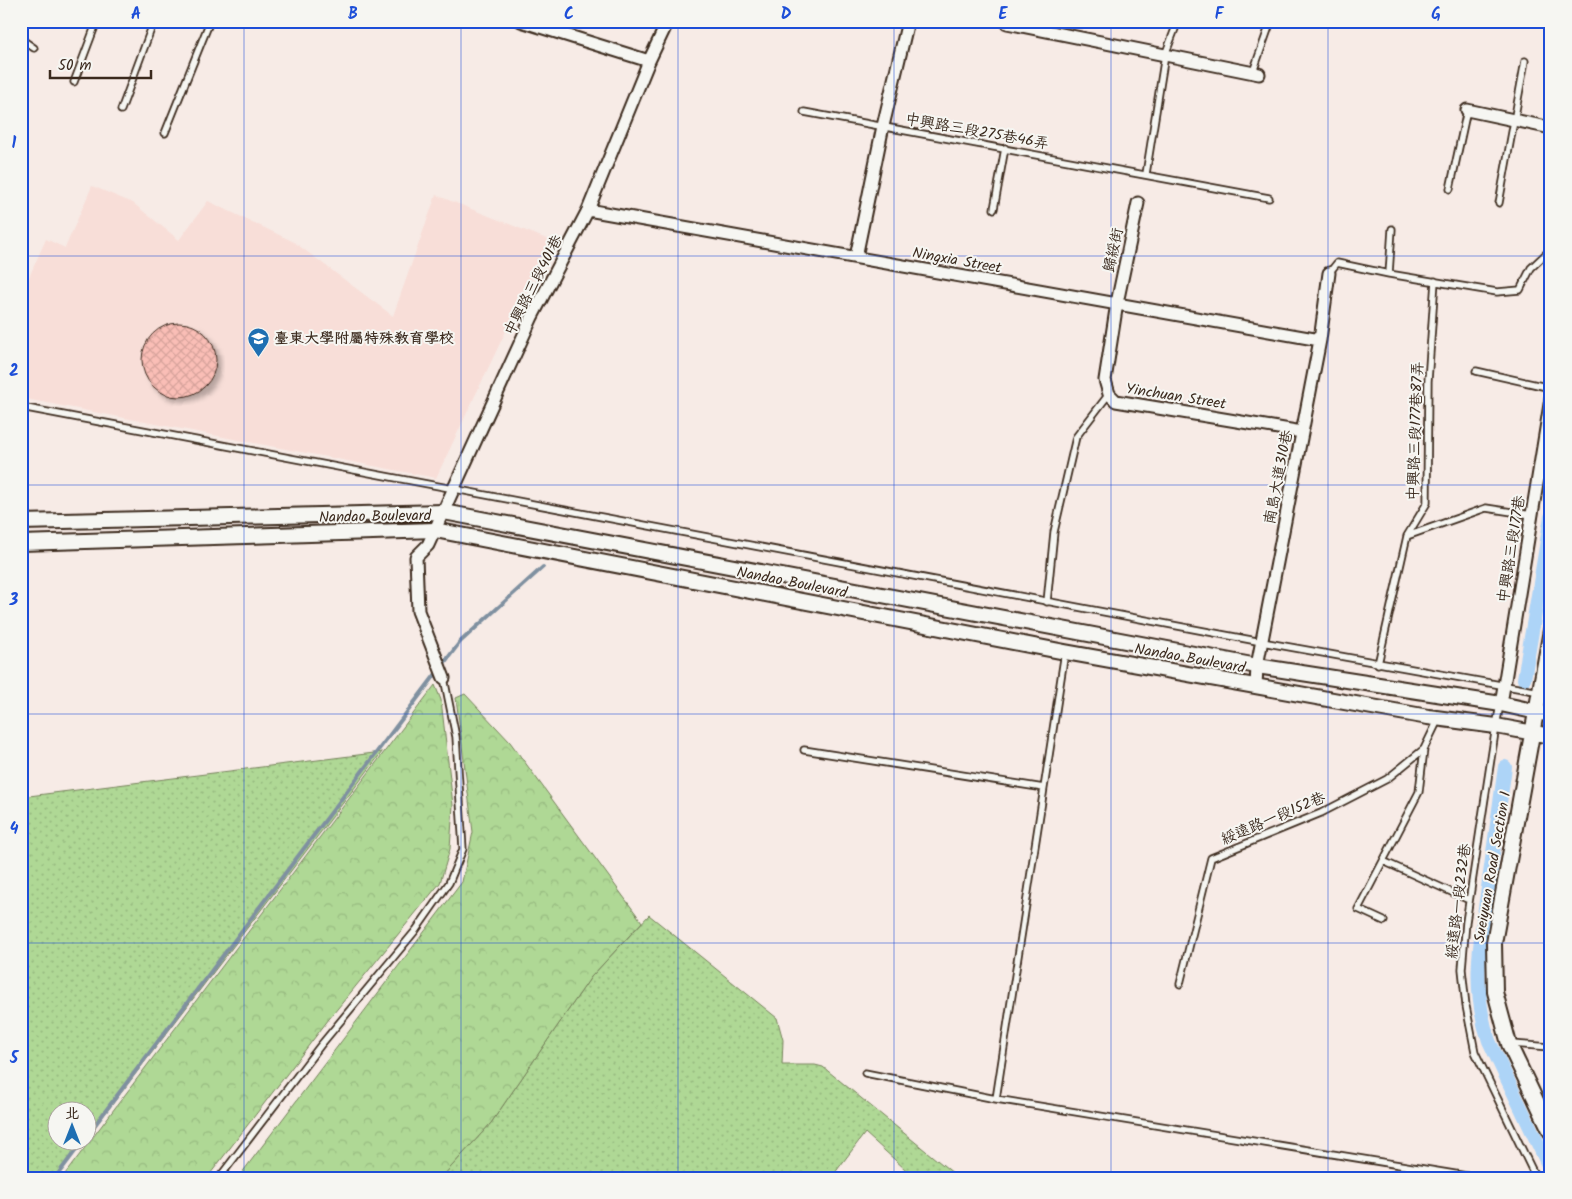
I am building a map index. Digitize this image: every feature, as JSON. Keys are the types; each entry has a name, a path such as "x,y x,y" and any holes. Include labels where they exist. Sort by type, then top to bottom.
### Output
{"street":[{"path":"521,21 649,61"},
{"name":"中興路三段401巷","path":"444,678 418,611 416,556 428,545 436,530 532,318 588,210 649,61 668,21"},
{"path":"856,257 883,126 908,21"},
{"path":"1007,24 1256,73"},
{"path":"1468,110 1551,128"},
{"name":"歸綏街","path":"1117,303 1138,203"},
{"name":"Ningxia Street","path":"588,210 1320,340"},
{"name":"南島大道310巷","path":"1256,686 1257,666 1320,340 1329,274"},
{"name":"Yinchuan Street","path":"1117,303 1105,380 1109,394 1116,401 1302,432"},
{"name":"中興路三段177巷","path":"1501,704 1551,398"},
{"name":"Nandao Boulevard","path":"21,522 444,512 1257,666 1501,704 1544,714"},
{"name":"Nandao Boulevard","path":"21,543 436,530 1065,652 1551,736"},
{"name":"Sueiyuan Road Section 1","path":"1551,630 1544,714 1533,732 1494,943 1495,992 1509,1044 1551,1132"}],"lane":[{"path":"74,82 97,21"},
{"path":"121,110 154,21"},
{"path":"165,133 210,21"},
{"path":"1146,174 1165,55 1178,21"},
{"path":"1256,73 1271,21"},
{"path":"21,39 34,48"},
{"path":"1498,203 1525,61"},
{"path":"1450,189 1468,110"},
{"name":"中興路三段275巷46弄","path":"804,112 1269,198"},
{"path":"994,209 1005,148"},
{"path":"1389,274 1392,230"},
{"path":"1329,274 1337,263 1389,274 1497,292 1520,290 1532,268 1551,249"},
{"name":"中興路三段177巷87弄","path":"1378,664 1407,536 1428,503 1428,381 1435,281"},
{"path":"1476,371 1551,388"},
{"path":"1047,602 1054,532 1076,437 1109,394"},
{"path":"21,406 1047,602 1546,694"},
{"path":"1407,536 1486,508 1532,515"},
{"path":"996,1099 1065,652"},
{"path":"219,1178 320,1046 416,930 449,883 463,849 456,737 444,678"},
{"name":"綏遠路一段232巷","path":"1501,704 1469,900 1462,969 1466,1006 1475,1052 1536,1178"},
{"name":"綏遠路一段152巷","path":"1180,984 1211,858 1329,808 1387,779 1424,749 1439,718"},
{"path":"1384,921 1358,909 1419,792 1424,749"},
{"path":"804,750 1044,788"},
{"path":"1382,862 1469,900"},
{"path":"1509,1044 1551,1047"},
{"path":"865,1073 996,1099 1479,1178"}],"shaded area":[{"name":"臺東大學附屬特殊教育學校","path":"92,186 133,203 179,240 208,201 294,242 393,316 436,195 549,240 436,478 21,398 21,295 46,239 65,248"}],"green space":[{"path":"435,685 441,700 453,805 450,849 440,883 329,1019 207,1178 62,1178 82,1152 98,1152 98,1130"},
{"path":"465,694 510,742 642,922 591,977 491,1123 441,1178 238,1178 462,882 473,832 456,698"},
{"path":"382,752 98,1123 98,1102 48,1102 48,1152 75,1152 55,1178 21,1178 21,797"},
{"path":"649,915 777,1018 783,1040 782,1065 815,1065 823,1067 959,1178 915,1178 865,1133 831,1178 441,1178 491,1123 591,977"}],"building":[{"path":"179,323 200,329 210,339 216,360 210,381 200,391 179,397 158,391 148,381 142,360 148,339 158,329"}],"waterway":[{"path":"1524,679 1551,517"},
{"path":"98,1121 460,642 543,567"},
{"path":"1505,767 1480,942 1480,1001 1489,1041 1551,1171"},
{"path":"55,1178 74,1152"}],"place":[{"name":"臺東大學附屬特殊教育學校","path":"258,357"}]}
